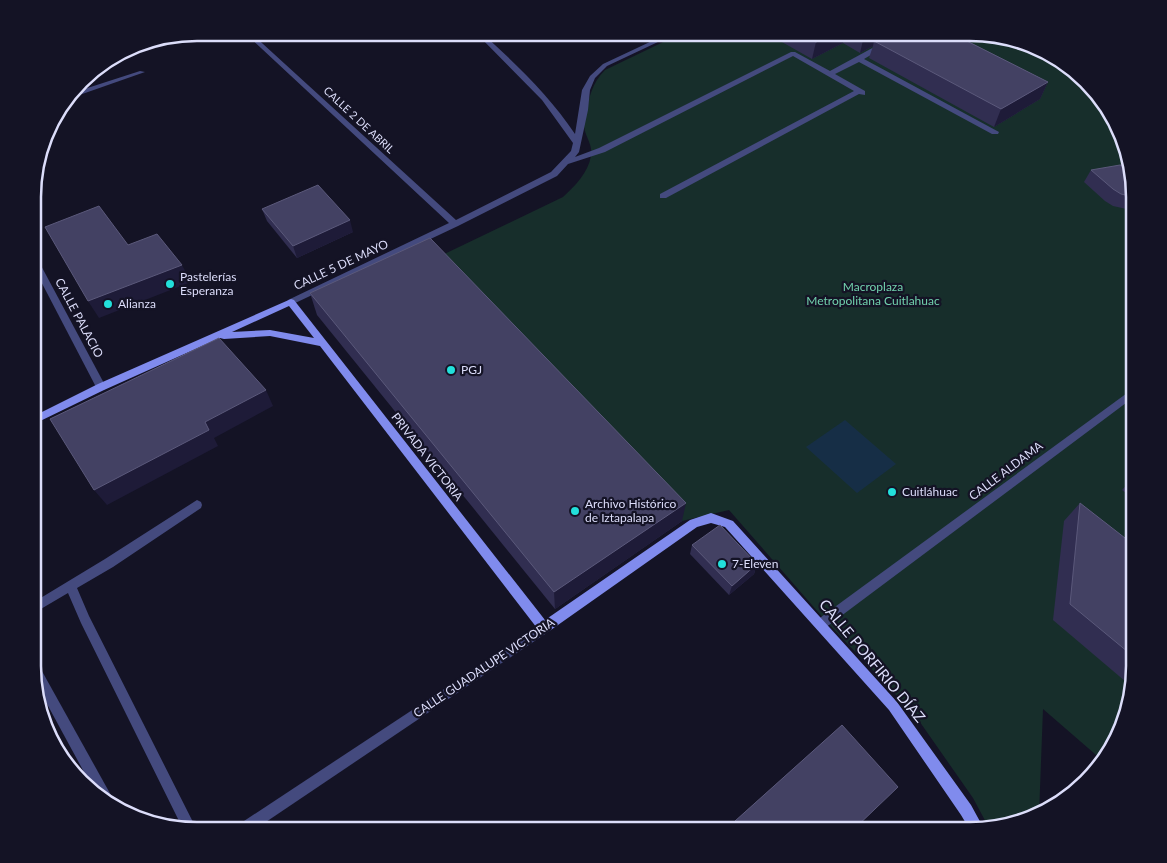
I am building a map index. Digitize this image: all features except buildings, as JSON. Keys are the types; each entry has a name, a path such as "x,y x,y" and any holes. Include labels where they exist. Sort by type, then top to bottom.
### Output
{"street":[{"name":"CALLE 2 DE ABRIL","path":"259,42 455,224"},
{"path":"490,42 534,84 562,118 577,143"},
{"name":"CALLE 5 DE MAYO","path":"41,416 101,387 291,302 455,224 554,174 575,152 584,110 586,90 592,77 605,65 655,42"},
{"path":"830,74 888,42"},
{"path":"567,162 602,150 793,53 862,92 663,196"},
{"path":"859,58 995,132"},
{"path":"81,93 142,72"},
{"name":"CALLE PALACIO","path":"41,274 101,387"},
{"name":"PRIVADA VICTORIA","path":"291,302 544,628"},
{"path":"213,337 270,333 323,343"},
{"name":"CALLE ALDAMA","path":"821,624 1125,399"},
{"path":"42,603 197,505"},
{"name":"CALLE GUADALUPE VICTORIA","path":"256,821 544,628 694,523 711,518 728,524"},
{"name":"CALLE PORFIRIO DÍAZ","path":"728,524 821,624 893,706 973,822"},
{"path":"71,586 85,619 185,821"},
{"path":"43,684 98,786"}],"green space":[{"name":"Macroplaza Metropolitana Cuitlahuac","path":"663,42 980,42 1000,44 1029,53 1048,62 1073,80 1087,94 1105,119 1114,138 1123,167 1125,187 1125,676 1123,696 1114,725 1097,756 1043,709 1039,806 1000,819 985,820 973,798 915,715 825,620 729,510 682,521 434,259 563,197 572,188 587,168 591,156 591,148 584,122 592,91 597,80 605,70"}],"water":[{"path":"845,420 896,464 857,493 806,447"}],"place":[{"name":"Pastelerías Esperanza","path":"170,284"},
{"name":"Alianza","path":"108,304"},
{"name":"PGJ","path":"451,370"},
{"name":"Cuitláhuac","path":"892,492"},
{"name":"Archivo Histórico de Iztapalapa","path":"575,511"},
{"name":"7-Eleven","path":"722,564"}]}
